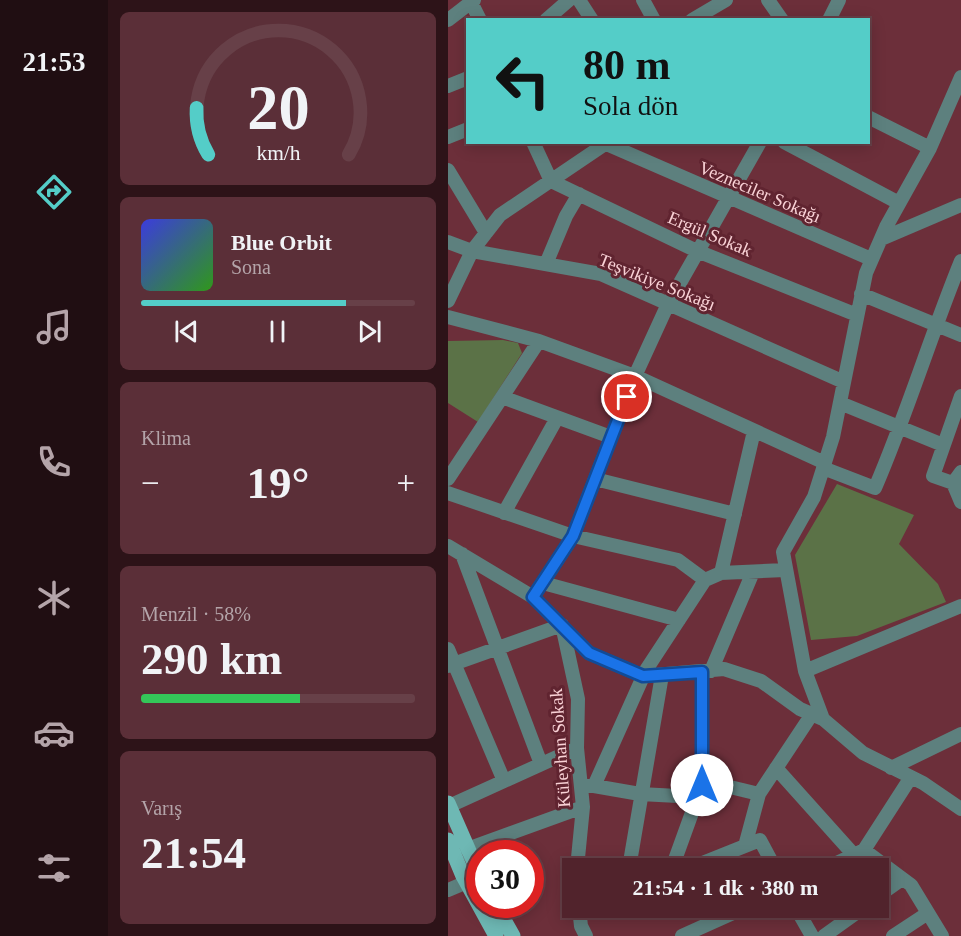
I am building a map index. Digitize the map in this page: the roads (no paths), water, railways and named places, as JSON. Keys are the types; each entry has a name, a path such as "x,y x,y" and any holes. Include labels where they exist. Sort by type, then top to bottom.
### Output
{"main road":[{"path":"449,804 466,844"},
{"path":"448,840 466,868"},
{"path":"489,918 496,936"},
{"path":"503,918 513,936"}],"street":[{"path":"548,18 569,0"},
{"path":"579,0 591,18"},
{"path":"643,0 653,18"},
{"path":"695,18 726,0"},
{"path":"769,0 781,18"},
{"path":"830,18 839,0"},
{"path":"448,20 472,1 479,18"},
{"path":"818,717 805,671 783,552 814,497 824,466 840,404 861,294 871,259 930,148 961,77"},
{"path":"448,86 466,79"},
{"path":"870,118 930,148"},
{"path":"448,137 466,130"},
{"path":"534,144 551,181"},
{"path":"448,301 472,251 500,215 603,144"},
{"name":"Vezneciler Sokağı","path":"606,144 871,259"},
{"path":"533,597 573,536 635,376 668,304 759,144"},
{"path":"788,144 899,203"},
{"path":"448,170 486,233"},
{"name":"Ergül Sokak","path":"551,181 697,251 857,315"},
{"path":"546,264 566,216 579,194"},
{"path":"881,239 960,208"},
{"name":"Teşvikiye Sokağı","path":"448,242 472,251 601,274 844,382"},
{"path":"448,317 539,340 635,376 875,488 901,429 935,325 961,261"},
{"path":"861,294 961,335"},
{"path":"448,479 539,340"},
{"path":"961,396 933,476 957,478 961,502"},
{"path":"502,397 611,437"},
{"path":"840,404 943,445"},
{"path":"504,513 557,418"},
{"path":"721,573 754,431"},
{"path":"595,479 735,514"},
{"path":"448,494 573,536 678,561 705,580"},
{"path":"448,546 533,597 589,653 643,676 724,669 761,681 818,717 863,753 911,777 961,808"},
{"path":"462,554 541,764"},
{"path":"697,797 642,795 587,786 643,676 705,580 721,573 785,570"},
{"path":"676,858 702,780 707,671 753,572"},
{"path":"543,583 679,620"},
{"path":"805,671 961,606"},
{"path":"451,665 562,625"},
{"name":"Küleyhan Sokak","path":"562,625 578,699 577,748 587,786 578,858"},
{"path":"448,649 451,665 504,780"},
{"path":"631,858 662,675"},
{"path":"745,846 759,794 776,768 818,717"},
{"path":"891,768 961,734"},
{"path":"449,804 577,748"},
{"path":"776,768 859,853 911,885 942,936"},
{"path":"848,858 859,853 911,777"},
{"path":"702,780 759,794"},
{"path":"493,840 583,807"},
{"path":"715,858 760,840 770,858"},
{"path":"889,888 902,879"},
{"path":"448,890 466,882"},
{"path":"893,936 928,913"},
{"path":"580,918 586,936"},
{"path":"682,936 722,918"},
{"path":"801,918 811,936"},
{"path":"824,936 849,918"}]}
